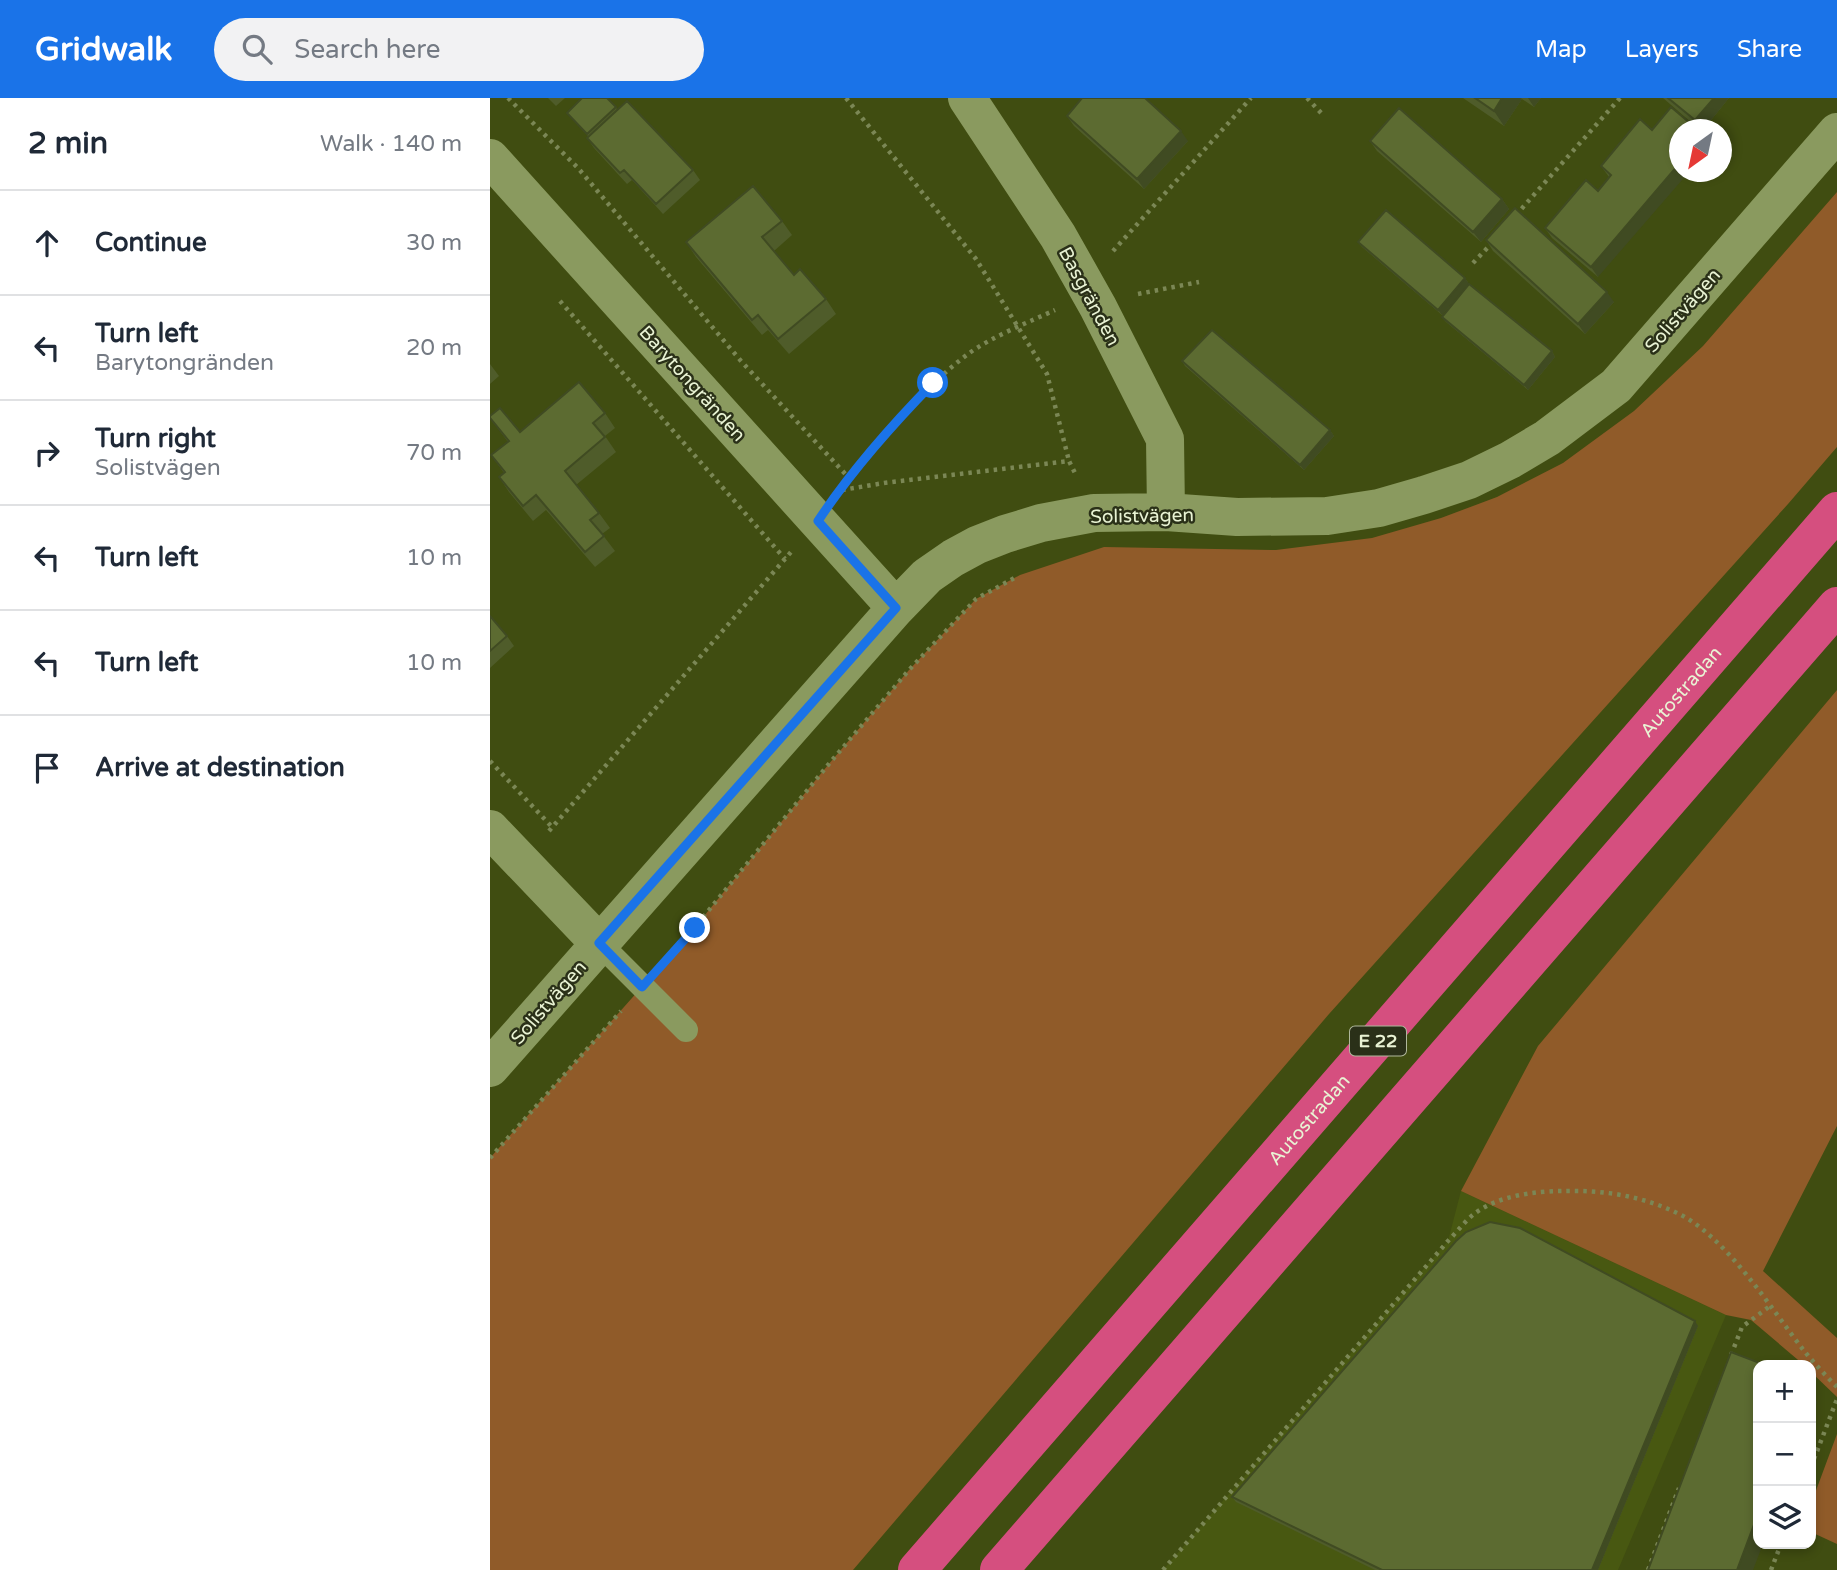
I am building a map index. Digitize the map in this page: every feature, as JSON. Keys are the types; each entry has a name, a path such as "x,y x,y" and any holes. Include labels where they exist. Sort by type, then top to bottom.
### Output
{"highway":[{"name":"Autostradan","path":"917,1570 1837,511"},
{"path":"999,1570 1837,607"}],"street":[{"name":"Basgränden","path":"967,98 1058,236 1091,294 1165,439 1166,512"},
{"name":"Solistvägen","path":"490,1069 927,576 977,545 1041,523 1094,513 1166,512 1275,518 1327,516 1379,508 1424,495 1469,480 1510,460 1547,438 1616,386 1837,132"},
{"name":"Barytongränden","path":"490,158 828,506 896,608"},
{"path":"490,829 599,943"}],"lane":[{"path":"599,943 686,1030"}],"path":[{"path":"508,98 578,168 741,361 849,478"},
{"path":"846,98 976,259 1047,373 1069,461 1094,513"},
{"path":"522,863 785,559 895,422 933,383 971,352 1091,294 1251,98"},
{"path":"1307,98 1324,116"},
{"path":"1510,222 1620,98"},
{"path":"1473,263 1492,243"},
{"path":"1091,294 1119,297 1199,282"},
{"path":"555,296 785,559"},
{"path":"828,506 884,483 1069,461"},
{"path":"490,1157 695,928 909,670 976,599 1020,575"},
{"path":"490,761 552,827"},
{"path":"1163,1570 1448,1241 1474,1214 1494,1202 1542,1191 1589,1190 1633,1197 1676,1212 1709,1234 1837,1387"},
{"path":"1727,1365 1742,1326 1770,1306"},
{"path":"1816,1454 1837,1399"},
{"path":"1648,1570 1682,1480"},
{"path":"1771,1570 1779,1549"}],"shaded area":[{"path":"1837,192 1837,447 1329,1014 853,1570 490,1570 490,1158 695,927 909,670 976,599 1020,575 1104,547 1276,550 1372,538 1441,518 1497,497 1563,463 1634,411 1703,346"},
{"path":"1837,690 1837,1126 1763,1271 1837,1338 1837,1397 1816,1377 1816,1360 1798,1360 1751,1320 1726,1315 1461,1191 1538,1046"},
{"path":"1461,1191 1726,1315 1618,1570 1163,1570 1448,1241"},
{"path":"1837,1434 1837,1544 1816,1534 1816,1491"}],"building":[{"path":"582,98 607,98 616,107 587,134 567,113"},
{"path":"1082,98 1145,98 1181,131 1137,179 1067,116"},
{"path":"1475,98 1502,98 1494,111"},
{"path":"1668,98 1714,98 1694,119"},
{"path":"627,101 693,170 656,204 624,170 620,173 587,138"},
{"path":"1671,107 1685,119 1669,119 1669,176 1591,267 1545,228 1586,180 1598,191 1611,175 1601,166 1640,119 1652,130"},
{"path":"1399,108 1502,199 1473,232 1370,141"},
{"path":"753,186 782,221 762,237 794,275 800,269 826,299 778,339 758,315 752,320 686,242"},
{"path":"1515,208 1607,292 1578,324 1486,240"},
{"path":"1386,210 1465,278 1438,310 1358,242"},
{"path":"1469,284 1552,351 1524,385 1442,317"},
{"path":"1212,330 1330,430 1300,465 1182,361"},
{"path":"579,382 605,413 593,423 605,437 565,471 599,513 590,520 604,536 585,552 536,495 523,506 499,477 505,472 491,455 509,441 490,416 500,408 520,432"},
{"path":"490,616 507,636 490,651"},
{"path":"1490,1222 1520,1228 1695,1321 1592,1570 1382,1570 1232,1497 1456,1241 1466,1232"},
{"path":"1731,1352 1753,1360 1753,1527 1737,1570 1648,1570"}],"route":[{"path":"695,928 642,987 599,943 896,608 818,521 838,490 895,422 933,383"}]}
